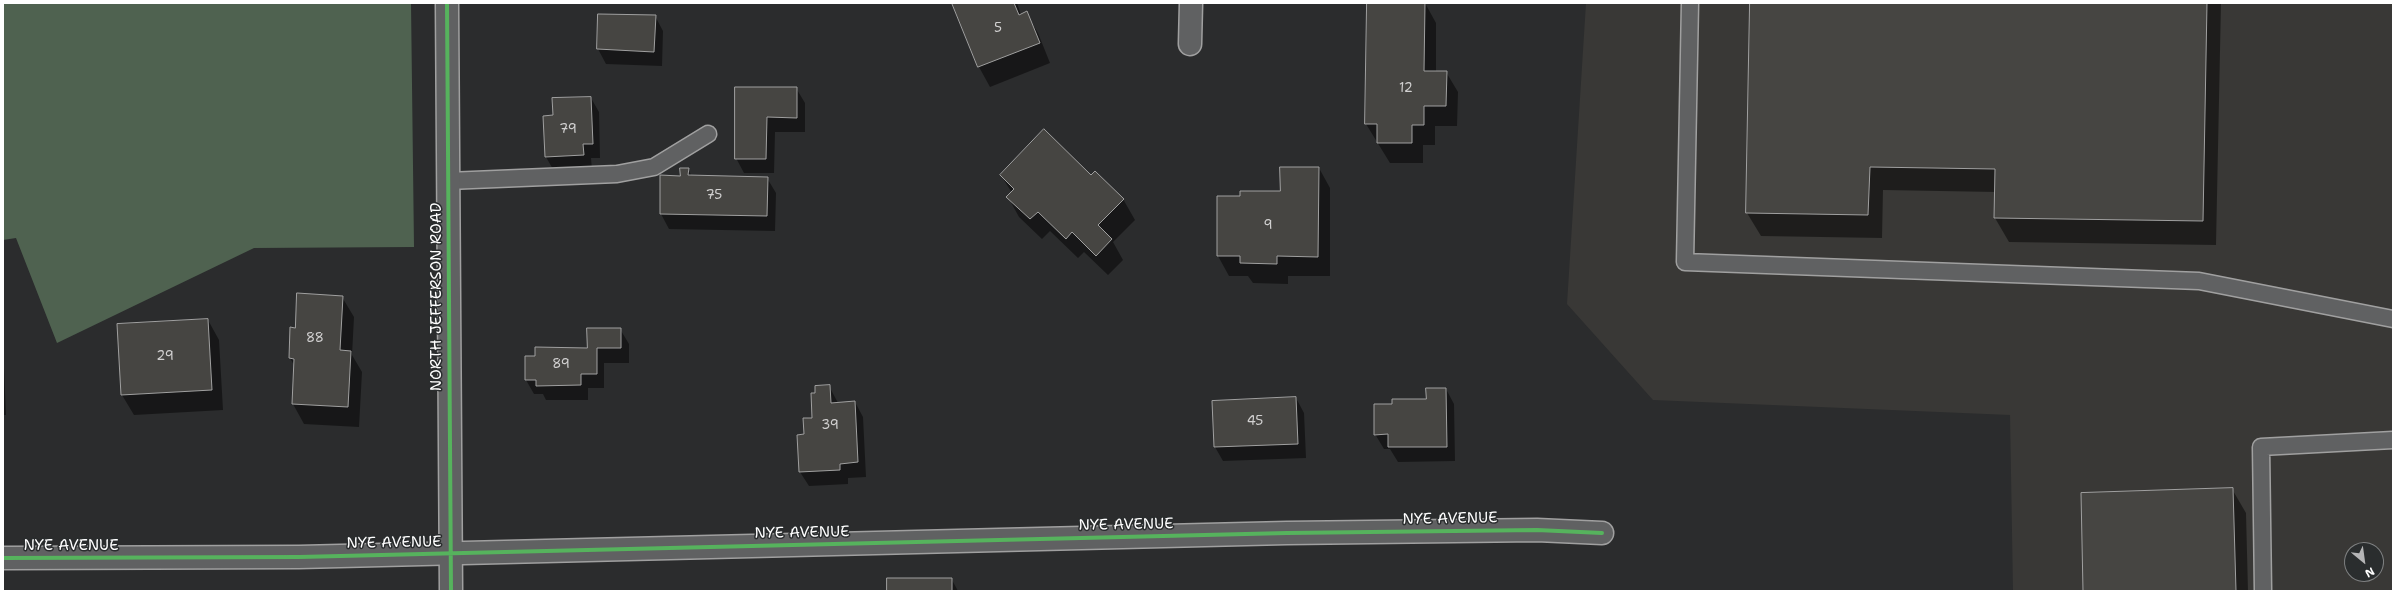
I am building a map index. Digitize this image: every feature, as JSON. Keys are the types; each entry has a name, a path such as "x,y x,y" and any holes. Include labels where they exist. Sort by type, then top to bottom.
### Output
{"street":[{"name":"NORTH JEFFERSON ROAD","path":"447,3 451,591"},
{"path":"1190,44 1191,3"},
{"name":"NYE AVENUE","path":"3,558 299,557 1287,533 1537,530 1602,533"}],"lane":[{"path":"1690,3 1684,262 2199,281 2393,319"},
{"path":"448,181 617,174 654,167 708,134"},
{"path":"2263,591 2261,447 2393,440"}],"shaded area":[{"path":"1586,3 2393,3 2393,591 2013,591 2010,415 1653,400 1567,304"}],"green space":[{"path":"3,3 411,3 414,247 254,248 57,343 16,238 3,240"}],"building":[{"path":"952,3 1014,3 1019,15 1027,11 1040,43 978,67"},
{"path":"1367,3 1425,3 1424,71 1447,71 1446,106 1424,106 1424,125 1412,125 1412,143 1377,143 1377,124 1365,124"},
{"path":"1750,3 2207,3 2203,221 1994,218 1995,169 1870,167 1868,215 1746,213"},
{"path":"598,14 656,15 654,52 597,49"},
{"path":"735,87 797,87 797,118 767,117 766,159 735,159"},
{"path":"591,97 593,144 583,144 584,155 545,157 543,116 553,115 552,98"},
{"path":"1044,129 1091,175 1095,171 1124,199 1098,225 1112,239 1096,256 1072,232 1066,239 1038,212 1030,219 1006,197 1014,189 1000,175"},
{"path":"1280,167 1319,167 1318,257 1277,256 1277,264 1240,263 1240,256 1217,256 1217,196 1240,196 1240,191 1280,191"},
{"path":"680,168 689,168 688,175 768,177 767,216 660,214 660,175 680,176"},
{"path":"297,293 343,296 340,350 351,351 348,407 292,404 294,359 289,358 290,327 295,328"},
{"path":"208,319 212,390 121,395 117,324"},
{"path":"587,328 621,328 621,348 597,348 597,374 581,374 581,385 536,386 536,380 525,380 525,356 535,356 535,347 587,348"},
{"path":"830,385 831,403 855,401 858,462 840,464 840,470 799,472 797,435 804,434 803,418 812,418 811,393 815,393 815,386"},
{"path":"1426,388 1446,388 1447,447 1388,447 1388,434 1374,435 1374,404 1392,404 1392,399 1426,399"},
{"path":"1296,397 1298,444 1214,447 1212,401"},
{"path":"2233,488 2236,591 2083,591 2081,493"},
{"path":"887,578 952,578 952,591 887,591"}],"cycle path":[{"path":"447,3 451,591"},
{"path":"3,558 299,557 1287,533 1537,530 1602,533"}]}
